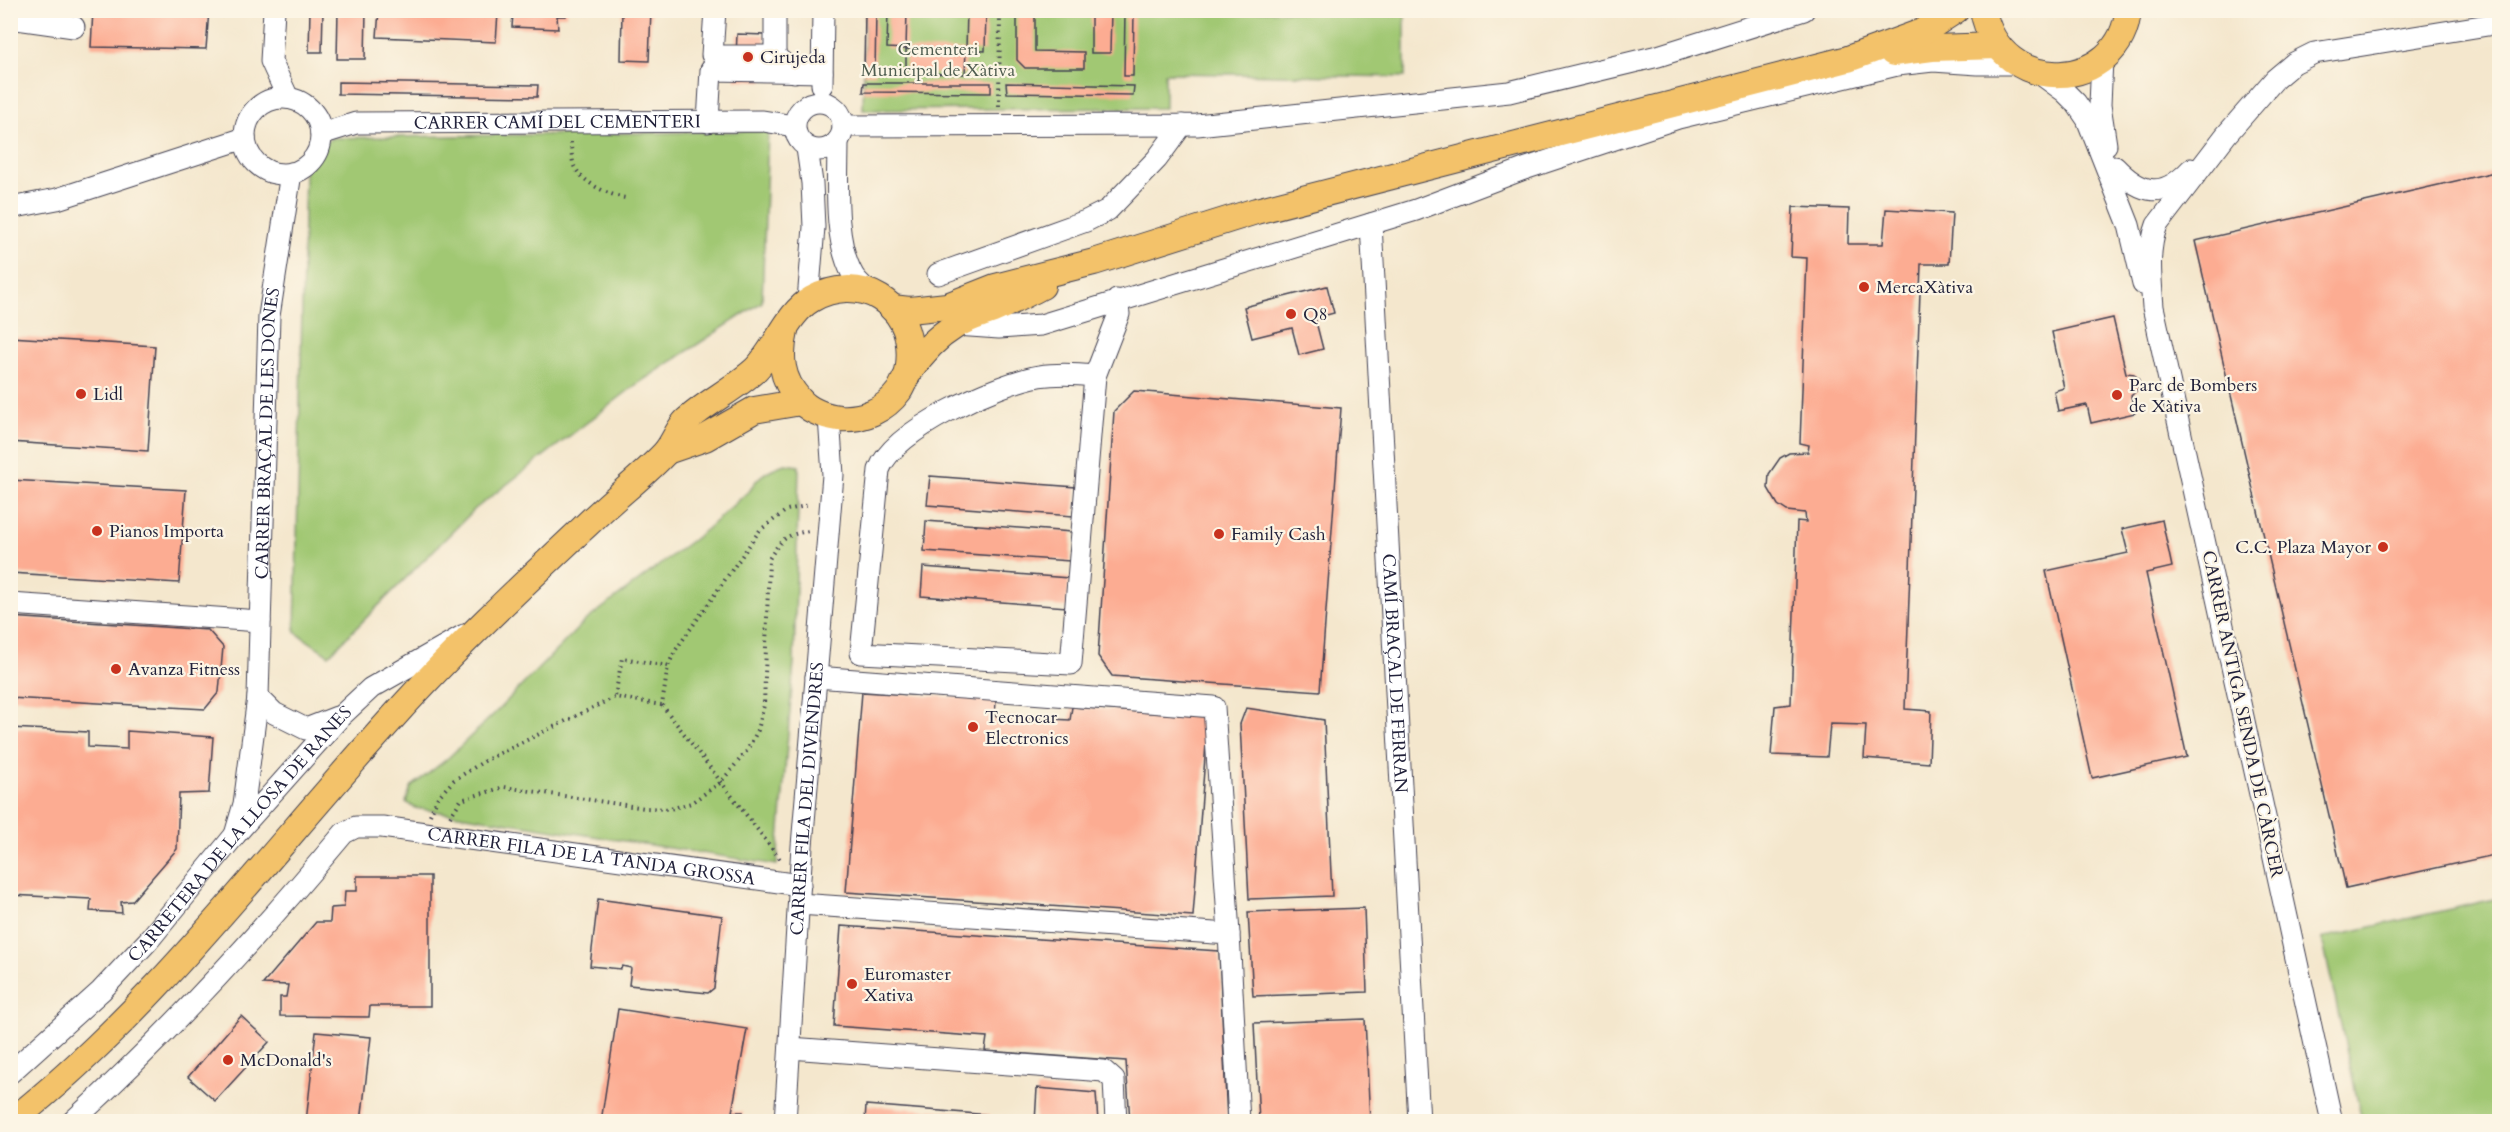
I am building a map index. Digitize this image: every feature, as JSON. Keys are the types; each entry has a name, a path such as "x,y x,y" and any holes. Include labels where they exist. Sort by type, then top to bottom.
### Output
{"main road":[{"path":"892,308 910,310 947,306 995,287 1094,262 1256,211 1848,58 1922,32 1956,10"},
{"path":"1983,10 1988,30 1998,46 2027,68 2061,75 2083,70 2102,59 2118,41 2131,13"},
{"path":"1848,58 1932,48 1998,46"},
{"path":"785,331 781,361 785,376 801,402 814,411 839,418 869,415 886,405 899,391 908,373 925,350 955,326 1094,262"},
{"path":"11,1122 93,1052 169,973 396,714 597,515 667,451 684,423 756,369 785,331 794,314 808,301 827,291 848,288 869,292 892,308 903,322 909,338 911,356 908,373"},
{"path":"667,451 705,438 754,410 801,402"}],"street":[{"path":"274,10 271,61 288,98"},
{"path":"708,122 715,10"},
{"path":"775,10 775,56"},
{"path":"822,102 823,10"},
{"path":"807,148 824,150 840,133 999,124 1189,125 1509,92 1658,56 1804,10"},
{"path":"10,18 74,27"},
{"path":"2153,307 2150,273 2152,237 2157,225 2226,135 2275,79 2294,63 2314,52 2499,23"},
{"path":"711,63 775,56 794,72"},
{"path":"2102,59 2100,105 2105,141 2150,273"},
{"path":"955,326 999,328 1041,325 1371,224 1489,184 1562,156 1678,118 1854,74 1933,61 2027,68 2065,92 2076,103 2087,119 2128,209 2129,225 2141,282 2153,307"},
{"path":"711,63 794,72 822,72"},
{"path":"274,98 288,98 301,102 312,110 319,121 321,134 320,148 304,168 291,173 278,174 266,170 255,162 248,151 245,138 246,125 252,113 262,104 274,98"},
{"path":"808,301 814,227 812,183 807,148 798,139 794,126 800,111 806,105 822,102 839,113 840,217 844,253 854,276 869,292"},
{"name":"CARRER CAMÍ DEL CEMENTERI","path":"321,134 356,123 763,122 794,126"},
{"path":"938,274 1086,221 1108,210 1189,125"},
{"path":"2115,167 2127,180 2138,187 2150,191 2164,189 2181,180 2226,135"},
{"path":"10,208 57,199 245,138"},
{"name":"CARRER BRAÇAL DE LES DONES","path":"235,835 244,804 258,697 269,316 291,173"},
{"path":"2128,209 2147,217 2171,207"},
{"name":"CAMÍ BRAÇAL DE FERRAN","path":"1371,224 1419,1122"},
{"path":"1095,376 1058,374 1038,377 996,391 925,423 882,459 861,653 1071,663 1095,376 1119,314 1117,300"},
{"name":"CARRER ANTIGA SENDA DE CÀRCER","path":"2153,307 2332,1122"},
{"name":"CARRER FILA DEL DIVENDRES","path":"784,1122 816,677 839,418"},
{"path":"10,604 261,621"},
{"name":"CARRETERA DE LA LLOSA DE RANES","path":"10,1073 101,991 148,941 235,835 341,716 371,688 488,622"},
{"path":"816,677 1214,707 1239,1122"},
{"path":"258,697 274,713 306,729 341,716"},
{"name":"CARRER FILA DE LA TANDA GROSSA","path":"72,1122 165,1032 265,927 344,833 356,827 382,827 800,894 1229,934"},
{"path":"790,1048 1104,1071 1114,1080 1116,1122"}],"path":[{"path":"999,124 1000,10"},
{"path":"570,123 575,167 592,184 613,196 626,198"},
{"path":"662,705 668,666 675,651 760,530 787,510 831,501"},
{"path":"433,835 448,820 461,800 504,787 670,810 691,803 720,783 746,752 758,730 764,705 769,559 778,544 792,533 828,531"},
{"path":"615,698 622,658 668,666"},
{"path":"433,835 438,797 454,780 486,760 615,698 662,705 800,894"}],"green space":[{"name":"Cementeri Municipal de Xàtiva","path":"865,11 1405,11 1405,77 1165,73 1165,108 863,110"},
{"path":"768,131 762,302 637,384 475,509 329,655 295,632 305,170 312,151 332,138"},
{"path":"785,464 799,466 794,662 777,865 415,808 406,802 411,787 447,759 584,622 707,529 751,489 761,476"},
{"path":"2499,898 2499,1121 2362,1121 2322,938"}],"building":[{"path":"93,10 209,10 206,49 91,47"},
{"path":"310,10 323,10 322,52 309,52"},
{"path":"338,10 366,10 365,59 337,59"},
{"path":"379,10 567,10 566,16 557,16 558,29 512,27 513,14 498,13 496,42 377,37"},
{"path":"622,10 651,10 649,61 621,60"},
{"path":"865,10 876,10 875,74 864,74"},
{"path":"888,10 907,10 906,49 887,48"},
{"path":"967,10 986,10 985,51 966,50"},
{"path":"1017,10 1035,10 1035,51 1084,52 1084,68 1025,68 1017,60"},
{"path":"1091,10 1111,10 1110,53 1091,53"},
{"path":"1125,10 1134,10 1133,76 1124,76"},
{"path":"737,34 765,35 763,81 735,80"},
{"path":"906,49 966,50 965,74 911,73 911,70 906,70"},
{"path":"338,82 538,85 537,97 338,94"},
{"path":"864,83 991,83 991,93 863,92"},
{"path":"1006,83 1134,86 1133,95 1007,93"},
{"name":"C.C. Plaza Mayor","path":"2499,171 2499,854 2346,888 2195,241"},
{"path":"1793,207 1849,209 1848,244 1883,244 1886,209 1952,213 1949,264 1921,264 1905,709 1931,711 1929,763 1864,758 1866,725 1830,724 1827,757 1771,755 1775,706 1791,704 1797,521 1806,522 1805,513 1787,511 1778,505 1768,488 1769,474 1780,458 1789,453 1808,452 1809,445 1800,443 1807,258 1791,257"},
{"path":"1327,286 1334,313 1315,318 1323,349 1299,355 1292,328 1252,338 1244,307"},
{"path":"2113,318 2126,373 2134,374 2139,380 2138,389 2131,396 2135,413 2091,423 2087,405 2058,411 2054,391 2064,388 2052,332"},
{"name":"Lidl","path":"10,337 155,346 148,451 10,442"},
{"name":"Family Cash","path":"1134,391 1341,408 1320,691 1112,676 1098,656 1114,411"},
{"path":"930,476 1076,487 1073,516 927,505"},
{"name":"Pianos Importa","path":"10,480 186,490 179,583 10,573"},
{"path":"2162,520 2172,567 2146,573 2187,757 2092,778 2046,571 2128,553 2122,529"},
{"path":"926,521 1072,532 1070,561 924,551"},
{"path":"923,567 1069,578 1067,607 921,596"},
{"name":"Avanza Fitness","path":"10,617 208,630 223,647 219,692 205,709 10,698"},
{"path":"862,692 996,700 995,716 1070,720 1072,707 1208,717 1193,916 846,892"},
{"path":"1246,708 1324,720 1332,896 1249,899 1240,724"},
{"path":"10,728 88,732 88,747 127,749 127,731 213,737 209,793 179,794 177,849 132,901 121,902 122,913 90,911 91,899 10,895"},
{"path":"357,876 430,876 430,1006 370,1006 369,1017 280,1016 280,997 286,997 288,985 263,984 316,922 330,922 331,908 344,907 345,891 357,891"},
{"path":"598,899 722,916 714,988 708,993 629,985 631,968 590,966"},
{"path":"1364,908 1367,992 1253,996 1248,912"},
{"path":"841,926 1219,951 1227,1122 1130,1122 1126,1061 985,1051 987,1037 834,1026"},
{"path":"618,1009 747,1029 732,1112 743,1112 741,1122 601,1122"},
{"name":"McDonald's","path":"241,1016 269,1042 215,1101 188,1077"},
{"path":"1365,1019 1370,1122 1259,1122 1254,1023"},
{"path":"316,1032 371,1037 361,1122 306,1122"},
{"path":"1037,1088 1096,1093 1098,1122 1035,1122"},
{"path":"866,1105 990,1115 989,1122 865,1122"}],"place":[{"name":"Cirujeda","path":"748,57"},
{"name":"MercaXàtiva","path":"1864,287"},
{"name":"Q8","path":"1291,314"},
{"name":"Lidl","path":"81,394"},
{"name":"Parc de Bombers de Xàtiva","path":"2117,395"},
{"name":"Pianos Importa","path":"97,531"},
{"name":"Family Cash","path":"1219,534"},
{"name":"C.C. Plaza Mayor","path":"2383,547"},
{"name":"Avanza Fitness","path":"116,669"},
{"name":"Tecnocar Electronics","path":"973,727"},
{"name":"Euromaster Xativa","path":"852,984"},
{"name":"McDonald's","path":"228,1060"}]}
